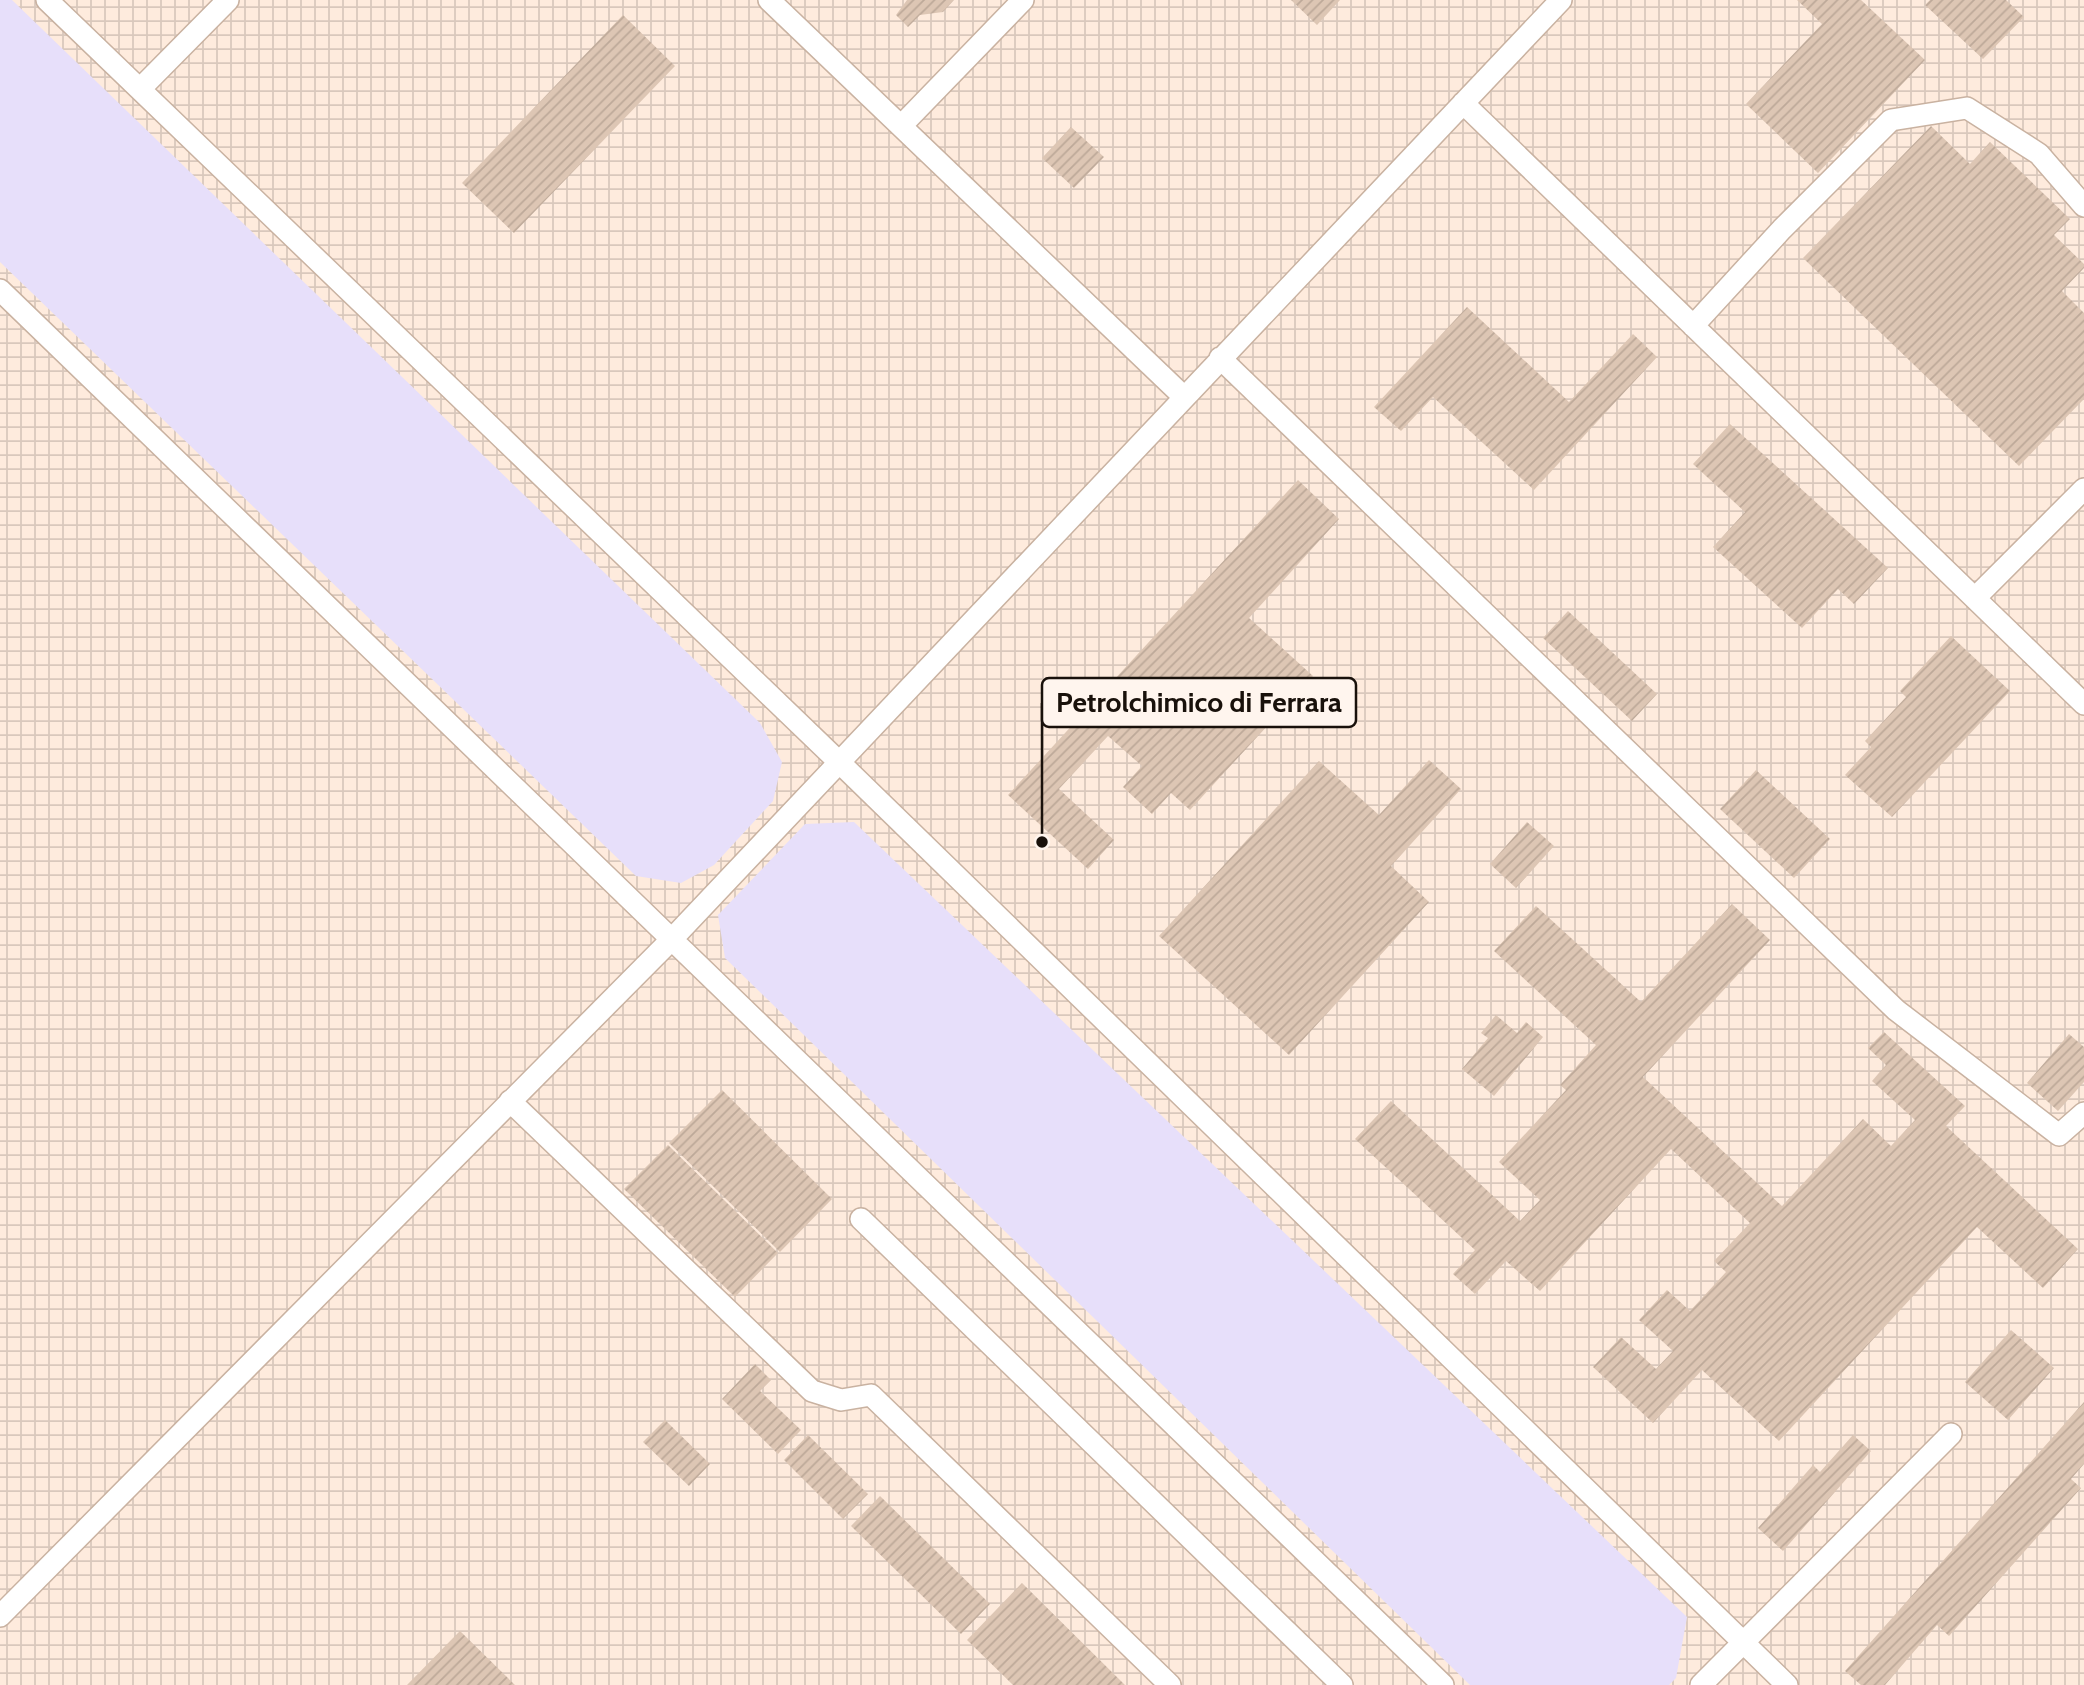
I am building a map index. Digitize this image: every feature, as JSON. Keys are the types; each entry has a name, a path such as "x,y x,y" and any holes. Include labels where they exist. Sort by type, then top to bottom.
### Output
{"lane":[{"path":"47,0 838,761 1787,1685"},
{"path":"140,89 228,0"},
{"path":"769,0 1184,397"},
{"path":"901,126 1023,0"},
{"path":"0,1616 672,939 1561,0"},
{"path":"1462,103 2084,704"},
{"path":"1693,326 1782,229 1891,120 1967,108 2039,153 2084,206"},
{"path":"0,290 1444,1685"},
{"path":"1220,358 1896,1010 2059,1135 2084,1113"},
{"path":"1975,598 2084,489"},
{"path":"510,1101 812,1391 841,1400 871,1395 1170,1685"},
{"path":"861,1219 1342,1685"},
{"path":"1701,1685 1951,1434"}],"shaded area":[{"path":"0,0 2084,0 2084,1685 0,1685"},
{"path":"0,0 12,0 760,723 782,762 773,801 714,865 681,883 636,876 0,262"},
{"path":"854,822 1687,1617 1676,1678 1669,1685 1470,1685 725,958 718,915 805,824"}],"building":[{"path":"907,0 954,0 943,12 920,15 908,27 896,15"},
{"path":"1291,0 1340,0 1317,25"},
{"path":"1797,0 1861,0 1925,60 1818,173 1746,104 1822,24"},
{"path":"1930,0 2006,0 2024,17 1983,59 1925,5"},
{"path":"623,15 675,66 514,233 462,183"},
{"path":"1931,126 1970,164 1990,142 2070,219 2054,235 2084,264 2084,268 2062,291 2084,313 2084,399 2019,466 1803,258"},
{"path":"1071,127 1104,157 1074,188 1042,158"},
{"path":"1467,307 1569,402 1633,334 1657,357 1534,490 1433,397 1401,431 1374,407"},
{"path":"1730,424 1888,568 1854,604 1838,589 1802,628 1713,547 1745,512 1693,464"},
{"path":"1298,480 1339,519 1249,618 1313,676 1190,810 1171,793 1152,814 1123,787 1142,766 1108,736 1059,789 1114,840 1088,869 1008,795"},
{"path":"1568,611 1657,694 1632,721 1543,638"},
{"path":"1951,636 2010,691 1892,817 1845,775 1871,747 1865,741 1906,697 1900,691"},
{"path":"1429,760 1461,789 1391,866 1429,902 1289,1055 1159,936 1319,761 1379,815"},
{"path":"1756,770 1830,839 1794,878 1720,809"},
{"path":"1527,822 1554,846 1516,888 1490,864"},
{"path":"1732,904 1770,940 1643,1077 1782,1206 1863,1119 1891,1146 1915,1120 1872,1081 1886,1065 1868,1048 1884,1032 1965,1106 1946,1126 2078,1249 2043,1288 1977,1227 1779,1441 1702,1370 1653,1423 1593,1367 1621,1337 1656,1369 1673,1351 1639,1320 1667,1290 1690,1311 1726,1272 1714,1261 1750,1223 1671,1149 1540,1291 1506,1261 1475,1294 1453,1274 1475,1250 1355,1139 1391,1101 1520,1221 1540,1200 1499,1162 1566,1090 1560,1085 1596,1045 1494,951 1536,906 1641,1002"},
{"path":"1496,1015 1517,1033 1526,1022 1543,1037 1494,1096 1462,1069 1488,1038 1481,1033"},
{"path":"2069,1034 2084,1047 2084,1082 2058,1111 2027,1083"},
{"path":"722,1090 832,1199 780,1252 669,1143"},
{"path":"668,1145 778,1253 735,1297 624,1189"},
{"path":"2011,1330 2054,1368 2008,1420 1965,1382"},
{"path":"755,1364 771,1380 760,1391 801,1430 778,1454 722,1399"},
{"path":"2084,1402 2084,1464 2071,1479 2081,1488 1949,1636 1937,1625 1885,1685 1861,1685 1845,1671"},
{"path":"665,1420 710,1464 689,1486 643,1442"},
{"path":"808,1435 868,1494 843,1519 784,1460"},
{"path":"1853,1435 1871,1451 1783,1551 1758,1528 1813,1465 1820,1472"},
{"path":"880,1496 990,1604 961,1634 851,1526"},
{"path":"1022,1583 1125,1685 1013,1685 967,1640"},
{"path":"460,1631 515,1685 407,1685"}],"place":[{"name":"Petrolchimico di Ferrara","path":"1042,842"}]}
